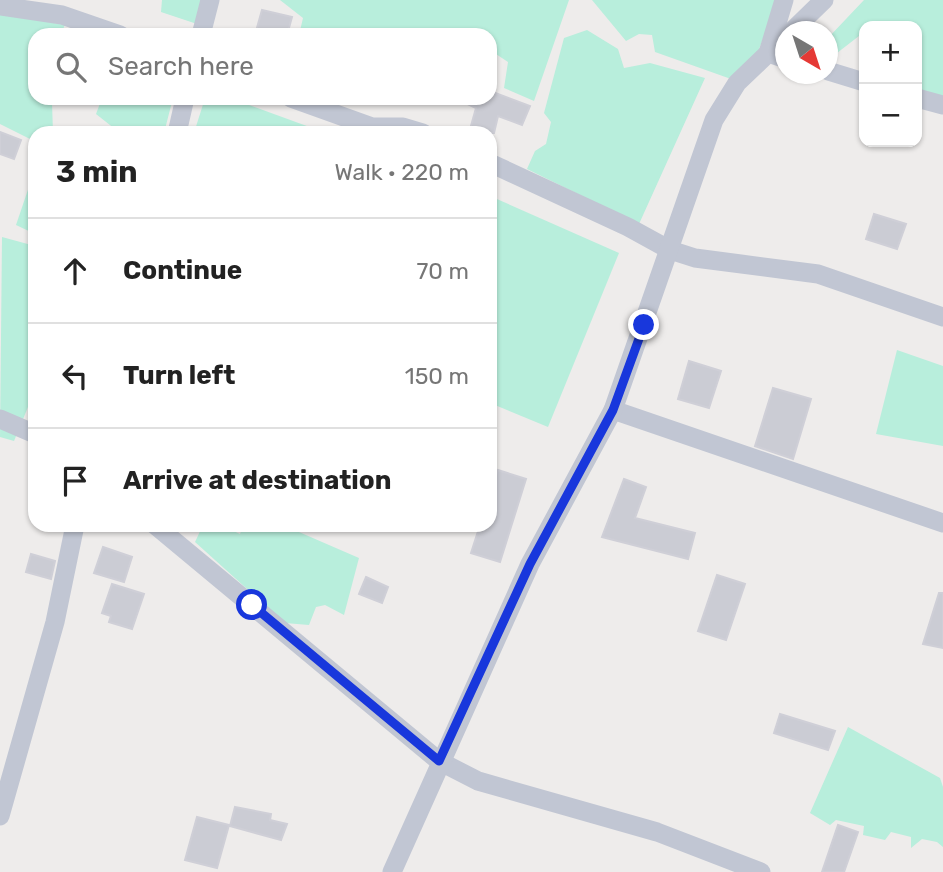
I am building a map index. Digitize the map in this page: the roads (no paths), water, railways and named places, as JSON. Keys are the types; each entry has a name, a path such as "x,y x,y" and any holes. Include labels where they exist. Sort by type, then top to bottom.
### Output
{"street":[{"path":"203,28 210,0"},
{"path":"781,21 784,0"},
{"path":"802,21 824,0"},
{"path":"0,6 62,15 100,28"},
{"path":"392,872 439,761 530,564 613,410 670,250 703,147 723,101 737,83 775,57"},
{"path":"838,74 859,80"},
{"path":"922,99 943,105"},
{"path":"179,126 183,105"},
{"path":"310,105 369,126"},
{"path":"497,166 628,227 670,250 695,258 770,265 818,274 943,317"},
{"path":"613,410 943,523"},
{"path":"0,419 28,432"},
{"path":"0,816 65,580 74,532"},
{"path":"163,532 439,761 478,781 657,832 761,872"}]}
